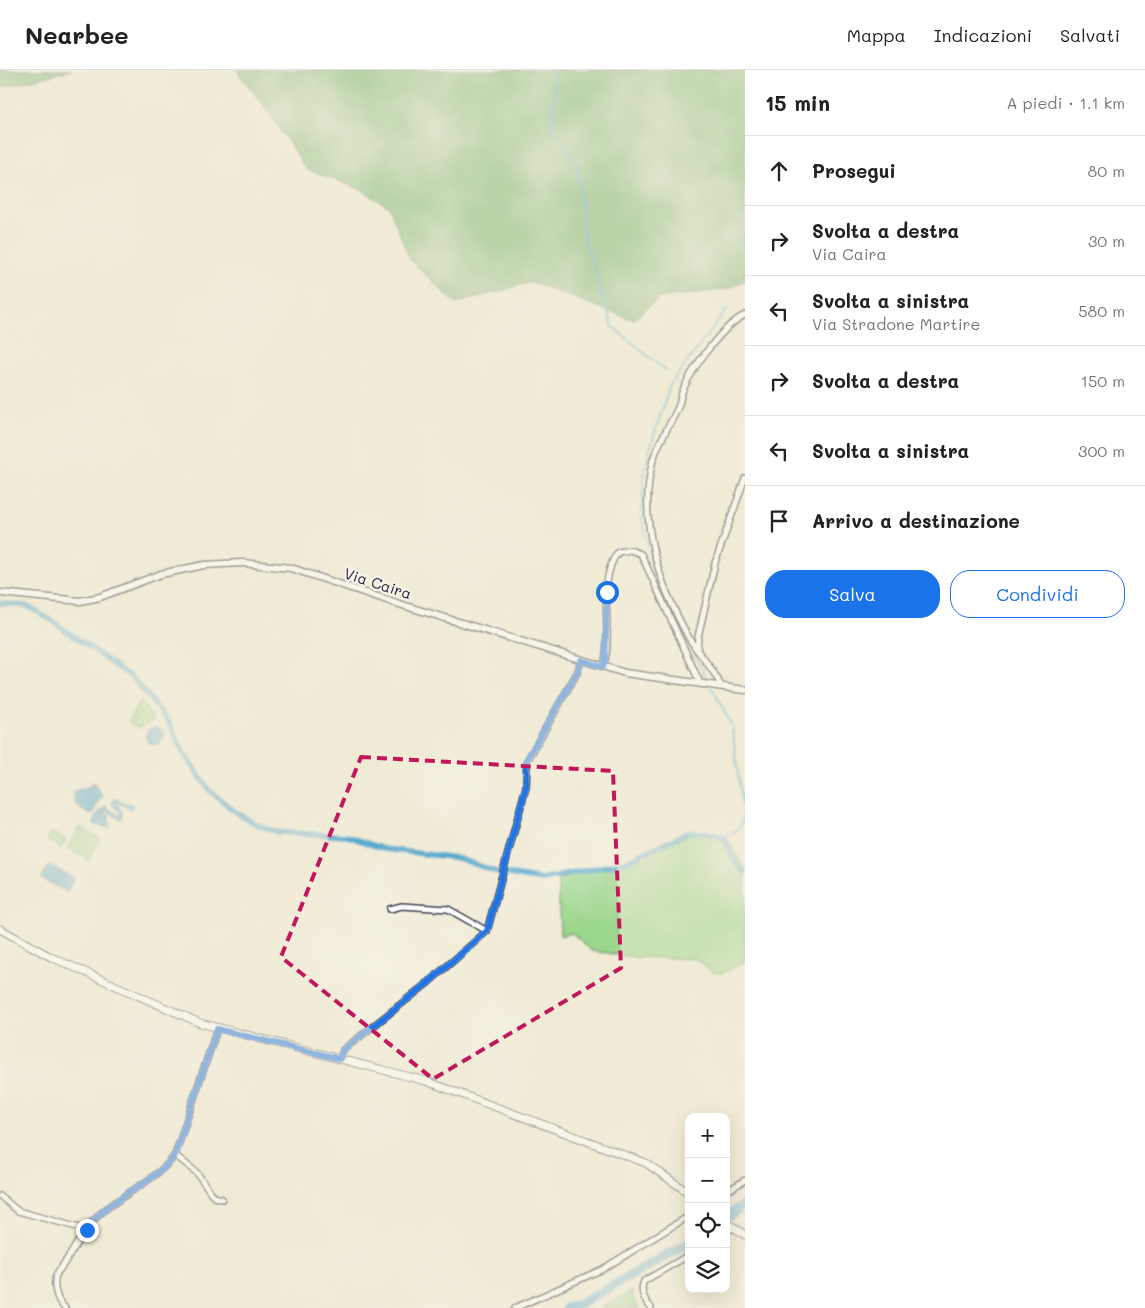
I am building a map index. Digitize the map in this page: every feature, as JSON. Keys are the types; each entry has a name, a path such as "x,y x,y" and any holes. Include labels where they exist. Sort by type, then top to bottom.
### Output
{"main road":[{"path":"0,929 35,949 164,1010 217,1029 426,1081 638,1160 660,1171 685,1190"},
{"path":"730,1225 745,1236"}],"street":[{"path":"721,686 697,651 662,578 652,549 646,514 649,480 657,448 679,404 682,390 714,343 734,320 745,315"},
{"path":"697,651 698,636 715,563 745,478"},
{"path":"603,667 605,657 606,600 610,573 614,558 618,552 630,550 640,554 700,683"},
{"name":"Via Caira","path":"0,593 80,600 100,597 161,574 204,565 242,563 291,568 603,667 650,678 745,690"},
{"path":"340,1059 343,1050 429,982 487,931 526,787 526,761 578,671 581,660"},
{"path":"390,909 402,906 448,909 487,931"},
{"path":"65,1308 58,1298 55,1277 99,1214 135,1190 175,1155 217,1029"},
{"path":"175,1155 197,1174 214,1197 222,1199"},
{"path":"730,1189 745,1180"},
{"path":"1,1198 18,1211 87,1230"},
{"path":"515,1308 603,1268 685,1218"},
{"path":"730,1230 734,1228"},
{"path":"652,1308 642,1293 641,1286 644,1281 685,1257"}],"highlighted area":[{"path":"361,757 613,771 621,968 433,1079 281,957"}],"green space":[{"path":"0,70 72,70 0,88"},
{"path":"236,70 745,70 745,280 728,289 659,298 633,320 531,282 456,304 410,260 389,207 362,190 306,169 262,103"},
{"path":"141,702 154,720 139,728 129,722 138,703"},
{"path":"80,827 100,839 88,860 68,848"},
{"path":"51,832 66,840 61,848 47,840"},
{"path":"695,832 729,841 745,868 745,962 723,973 714,973 696,959 633,957 592,951 572,933 560,936 558,880 633,857 646,859 657,844"},
{"path":"633,1291 633,1297 639,1308 601,1308"}],"water":[{"path":"151,727 159,727 164,732 162,743 151,745 146,740 146,732"},
{"path":"93,782 103,797 99,800 93,814 78,807 74,800 73,791 88,787"},
{"path":"114,798 125,803 131,803 133,807 130,809 116,802 123,813 121,820 106,810 104,813 109,814 110,828 94,824 96,815 105,806 120,816 120,812 112,805"},
{"path":"49,865 74,878 67,892 41,879"}],"waterway":[{"path":"552,70 555,80 554,131 578,165 584,238 613,327 666,371"},
{"path":"710,683 676,624 655,575 642,520 643,481 649,451 670,385 727,309"},
{"path":"0,603 27,606 54,622 134,679 169,722 183,752 209,790 237,813 260,826 277,832 347,836 384,849 458,858 496,872 542,880 625,862 689,832 706,833 723,837 738,866 745,871"},
{"path":"712,688 732,726 743,813 742,822 738,829 723,837"},
{"path":"730,1214 745,1204"},
{"path":"567,1308 580,1304 685,1245"}],"route":[{"path":"87,1230 99,1214 135,1190 175,1155 217,1029 340,1059 343,1050 429,982 487,931 526,787 526,761 578,671 581,660 603,667 605,662 607,592"}]}
